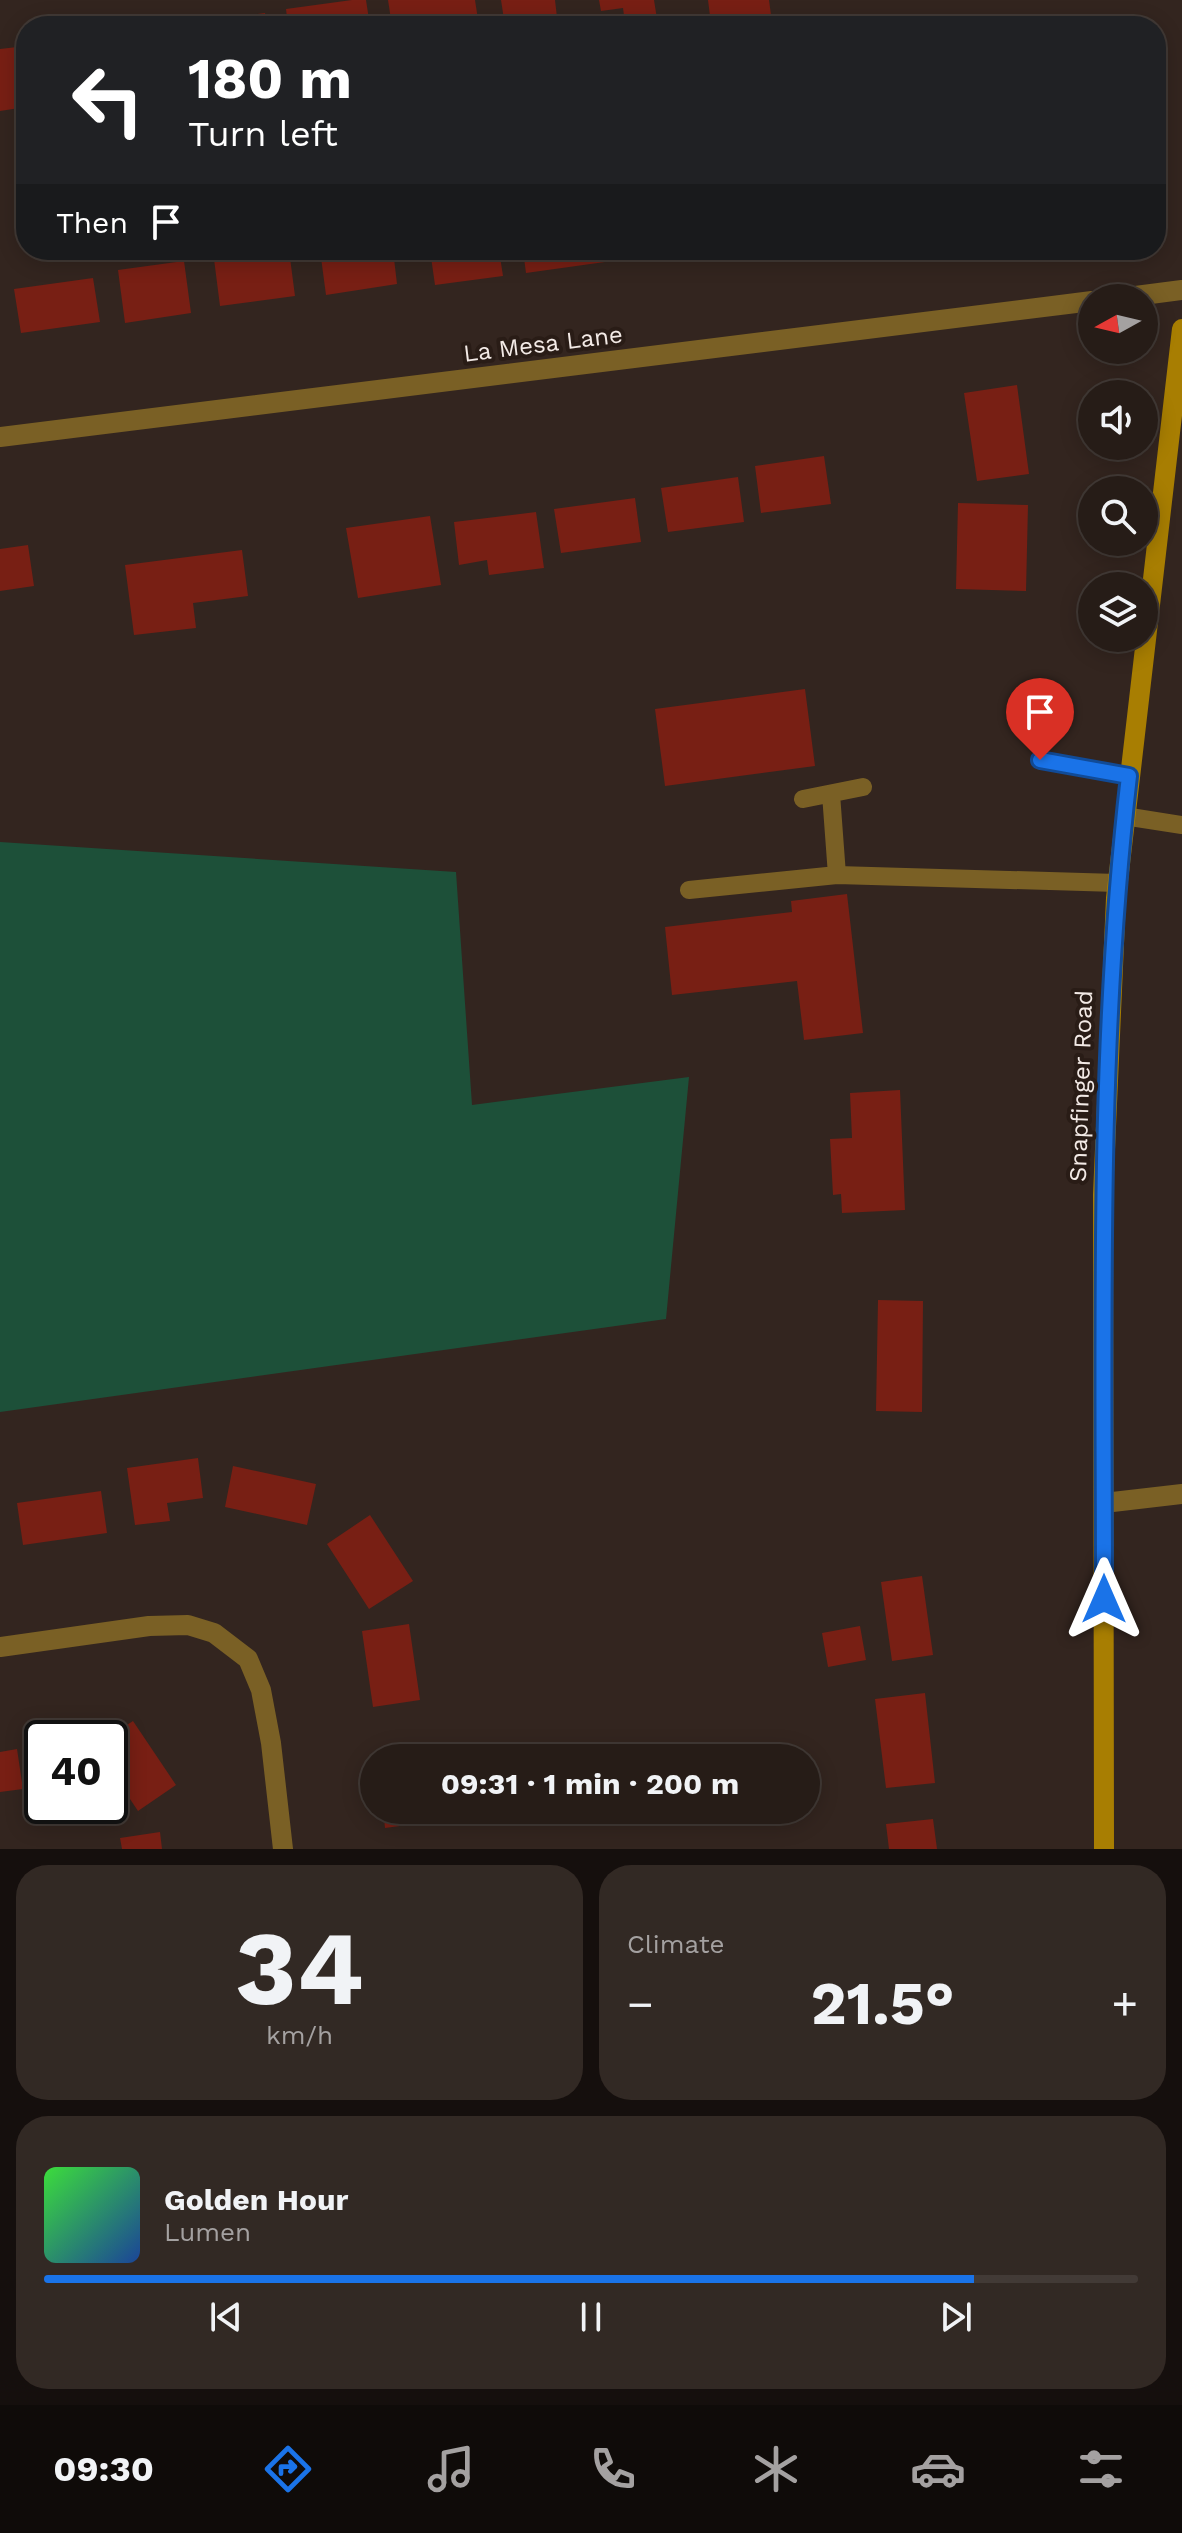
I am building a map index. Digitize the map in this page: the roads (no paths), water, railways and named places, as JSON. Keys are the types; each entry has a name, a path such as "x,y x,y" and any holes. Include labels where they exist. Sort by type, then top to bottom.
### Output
{"street":[{"path":"1158,293 1182,290"},
{"name":"La Mesa Lane","path":"0,437 1078,303"},
{"name":"Snapfinger Road","path":"1104,1849 1103,1195 1117,883 1182,329"},
{"path":"1104,1503 1182,1494"},
{"path":"0,1647 149,1626 188,1625 214,1633 248,1659 261,1690 271,1743 283,1849"}],"lane":[{"path":"1040,760 1129,776"},
{"path":"803,799 863,787"},
{"path":"831,794 837,875"},
{"path":"1124,816 1182,825"},
{"path":"689,890 837,875 1117,883"}]}
